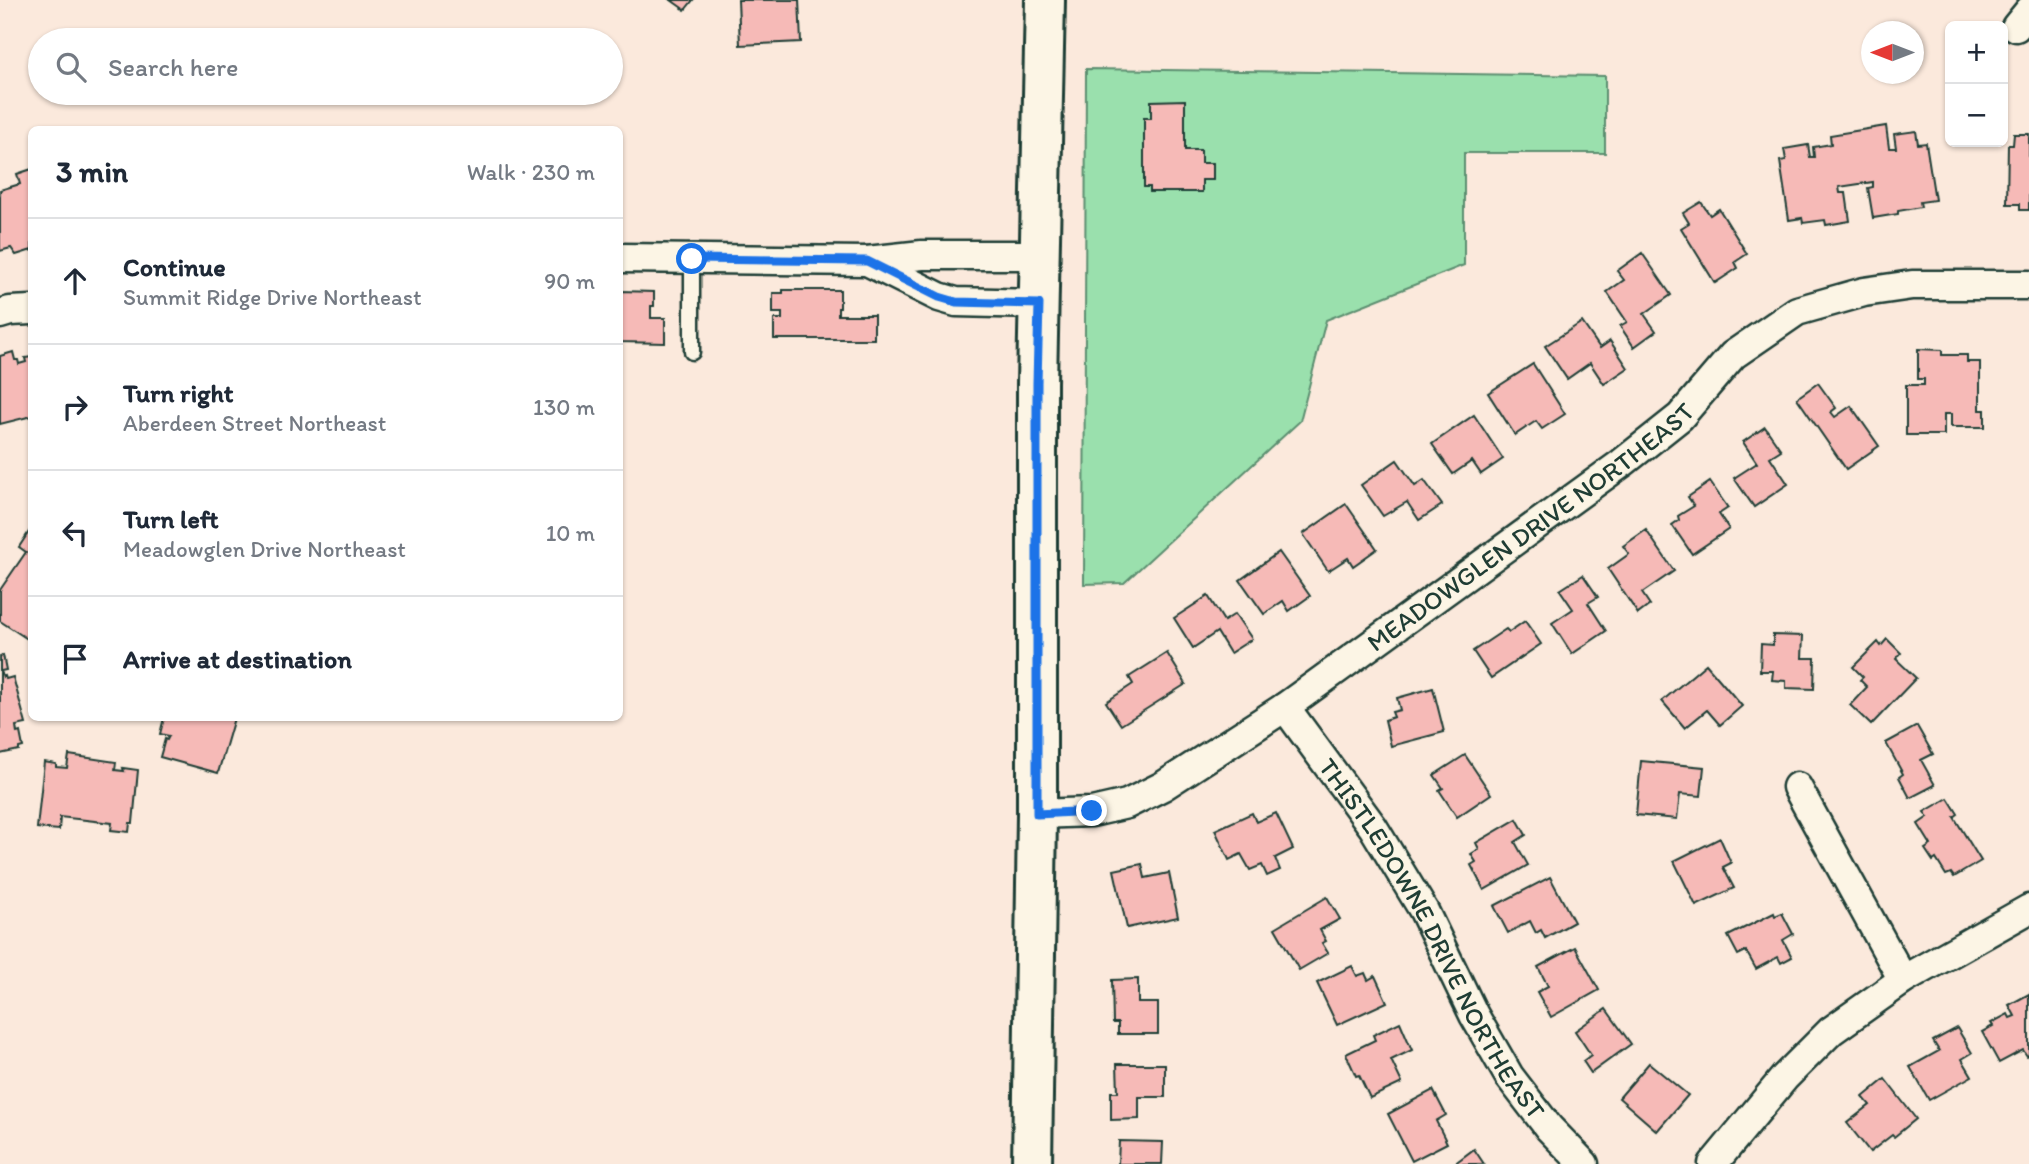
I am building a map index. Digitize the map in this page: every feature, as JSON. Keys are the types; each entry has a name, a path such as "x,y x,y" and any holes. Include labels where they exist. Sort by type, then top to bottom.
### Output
{"street":[{"path":"1031,1164 1037,814 1037,383 1045,0"},
{"path":"623,258 867,261 922,255 1040,254"},
{"path":"867,261 939,297 956,302 1039,304"},
{"name":"MEADOWGLEN DRIVE NORTHEAST","path":"1037,814 1092,811 1127,804 1163,786 1285,707 1632,455 1680,417 1733,355 1797,312 1864,292 1912,285 2029,285"},
{"path":"0,314 28,310"},
{"name":"THISTLEDOWNE DRIVE NORTHEAST","path":"1285,707 1373,827 1424,911 1474,1015 1508,1076 1549,1128 1584,1164"},
{"path":"1797,787 1903,980"},
{"path":"1713,1164 1785,1077 1831,1031 1903,980 2029,909"}],"lane":[{"path":"692,259 692,352"}],"green space":[{"path":"1086,69 1605,76 1605,153 1464,153 1464,265 1326,320 1300,421 1124,583 1084,584"}],"building":[{"path":"671,0 693,0 685,10"},
{"path":"738,0 799,0 801,42 740,45"},
{"path":"1185,100 1185,150 1201,150 1201,163 1213,163 1213,180 1202,180 1202,192 1150,192 1150,187 1144,187 1144,118 1151,118 1151,101"},
{"path":"1886,126 1889,148 1896,148 1894,134 1916,131 1918,144 1926,143 1935,200 1920,202 1921,207 1898,211 1898,214 1873,218 1868,188 1873,187 1873,182 1839,187 1840,193 1846,193 1850,221 1826,225 1825,220 1803,223 1802,218 1789,220 1780,161 1786,160 1784,149 1808,145 1810,157 1814,157 1813,147 1831,144 1830,135"},
{"path":"2014,134 2029,134 2029,210 2020,210 2020,204 2007,204 2008,145 2013,145"},
{"path":"28,170 28,251 16,255 11,248 0,251 0,190 20,184 17,174"},
{"path":"1701,202 1710,215 1719,209 1747,254 1735,262 1738,268 1715,283 1681,228 1689,223 1683,213"},
{"path":"1642,253 1671,295 1644,314 1656,331 1634,347 1620,326 1627,322 1607,292 1624,280 1617,271"},
{"path":"783,290 840,290 838,315 874,315 874,339 774,339 774,319 782,319 782,313 773,313 773,293 783,293"},
{"path":"623,291 654,292 651,318 665,318 665,343 623,342"},
{"path":"1582,322 1600,348 1610,341 1628,368 1604,384 1590,363 1567,379 1545,346"},
{"path":"1918,349 1942,350 1942,355 1967,355 1967,362 1980,362 1980,410 1985,410 1985,427 1951,427 1951,414 1944,414 1944,435 1906,435 1906,385 1924,385 1924,379 1918,379"},
{"path":"13,352 19,364 26,362 25,358 28,358 28,417 0,424 0,356"},
{"path":"1533,364 1565,414 1542,429 1536,421 1515,435 1488,393"},
{"path":"1818,383 1836,408 1831,412 1835,417 1851,406 1879,446 1846,469 1797,398"},
{"path":"1474,415 1503,459 1481,474 1472,461 1453,474 1432,444"},
{"path":"1765,427 1781,450 1770,457 1788,484 1754,507 1734,478 1757,463 1743,442"},
{"path":"1397,460 1415,486 1424,480 1442,505 1419,520 1407,502 1383,516 1361,485"},
{"path":"1710,482 1728,508 1719,514 1729,529 1692,554 1672,525 1679,520 1678,516 1694,506 1688,497"},
{"path":"1346,504 1377,549 1353,566 1348,558 1328,571 1303,534"},
{"path":"1646,530 1674,571 1642,593 1650,605 1638,614 1608,569 1629,554 1623,546"},
{"path":"28,533 28,639 0,621 0,590 26,552 19,547"},
{"path":"1279,552 1310,596 1289,611 1283,601 1264,614 1240,580"},
{"path":"1583,575 1598,597 1588,603 1606,631 1572,654 1552,623 1573,609 1560,590"},
{"path":"1208,596 1224,621 1235,614 1252,639 1230,653 1217,632 1193,648 1174,618"},
{"path":"1525,621 1541,644 1491,678 1473,651 1506,629 1509,632"},
{"path":"1773,635 1803,636 1802,658 1815,658 1814,689 1786,688 1786,681 1772,680 1773,671 1760,671 1761,644 1773,645"},
{"path":"1887,639 1901,653 1896,659 1916,678 1871,725 1850,705 1867,687 1860,680 1863,677 1853,667 1878,642 1881,646"},
{"path":"1167,653 1186,684 1121,725 1106,702 1133,684 1129,677"},
{"path":"3,655 6,670 1,671 3,677 13,677 26,724 16,726 23,747 0,754 0,656"},
{"path":"1706,664 1742,706 1720,725 1707,710 1685,728 1662,701"},
{"path":"1433,688 1444,732 1391,746 1385,720 1394,717 1392,712 1400,710 1397,698"},
{"path":"163,721 233,721 218,773 160,757 165,739 169,736 160,734"},
{"path":"1917,726 1933,754 1921,760 1935,785 1910,798 1899,777 1903,774 1886,743"},
{"path":"69,755 116,762 115,770 138,770 133,823 130,823 129,832 111,830 112,823 60,817 59,830 37,828 44,762 67,768"},
{"path":"1465,755 1491,794 1457,817 1439,790 1443,788 1434,775"},
{"path":"1641,761 1704,767 1701,796 1680,794 1677,819 1636,815"},
{"path":"1948,798 1958,814 1954,817 1981,861 1954,877 1951,873 1946,875 1936,859 1933,861 1925,849 1931,845 1918,824 1928,817 1924,812"},
{"path":"1252,813 1256,822 1276,813 1293,849 1275,858 1280,870 1267,876 1262,865 1250,870 1241,854 1229,860 1215,830"},
{"path":"1517,819 1526,835 1515,842 1528,865 1484,890 1471,865 1476,862 1471,854 1479,849 1476,843"},
{"path":"1720,838 1731,863 1723,867 1734,888 1696,906 1674,861"},
{"path":"1142,864 1145,878 1169,873 1178,917 1127,928 1114,870"},
{"path":"1550,877 1574,922 1545,938 1541,930 1536,933 1530,921 1508,933 1494,906"},
{"path":"1327,897 1340,919 1320,930 1326,941 1322,943 1328,953 1299,970 1275,928"},
{"path":"1774,913 1775,916 1782,913 1793,934 1783,940 1792,957 1781,963 1778,957 1756,969 1746,951 1738,955 1728,936"},
{"path":"1575,947 1599,990 1551,1017 1537,992 1548,986 1538,967"},
{"path":"1352,966 1357,976 1365,973 1368,980 1375,976 1387,1002 1337,1025 1317,983"},
{"path":"1138,979 1138,1003 1158,1003 1158,1034 1118,1034 1118,1023 1113,1023 1112,980"},
{"path":"2029,994 2029,1055 2023,1050 1999,1063 1982,1032 1993,1026 1991,1023 2008,1014 2010,1018 2015,1016 2009,1005"},
{"path":"1606,1009 1631,1044 1591,1073 1583,1061 1591,1055 1575,1031"},
{"path":"1400,1022 1412,1050 1391,1060 1402,1083 1370,1098 1346,1054 1375,1040 1373,1035"},
{"path":"1957,1028 1972,1053 1962,1059 1972,1076 1929,1100 1910,1067 1939,1051 1933,1041"},
{"path":"1649,1063 1688,1095 1657,1131 1619,1098"},
{"path":"1117,1064 1165,1064 1165,1097 1139,1097 1139,1119 1111,1120 1111,1092 1118,1092"},
{"path":"1885,1079 1916,1119 1870,1152 1847,1123 1870,1105 1863,1097"},
{"path":"1433,1090 1446,1115 1436,1121 1447,1143 1412,1161 1388,1114"},
{"path":"1119,1141 1163,1142 1162,1164 1118,1164"},
{"path":"1474,1149 1484,1164 1454,1164"}],"route":[{"path":"692,259 867,261 939,297 956,302 1039,304 1037,814 1092,811"}]}
